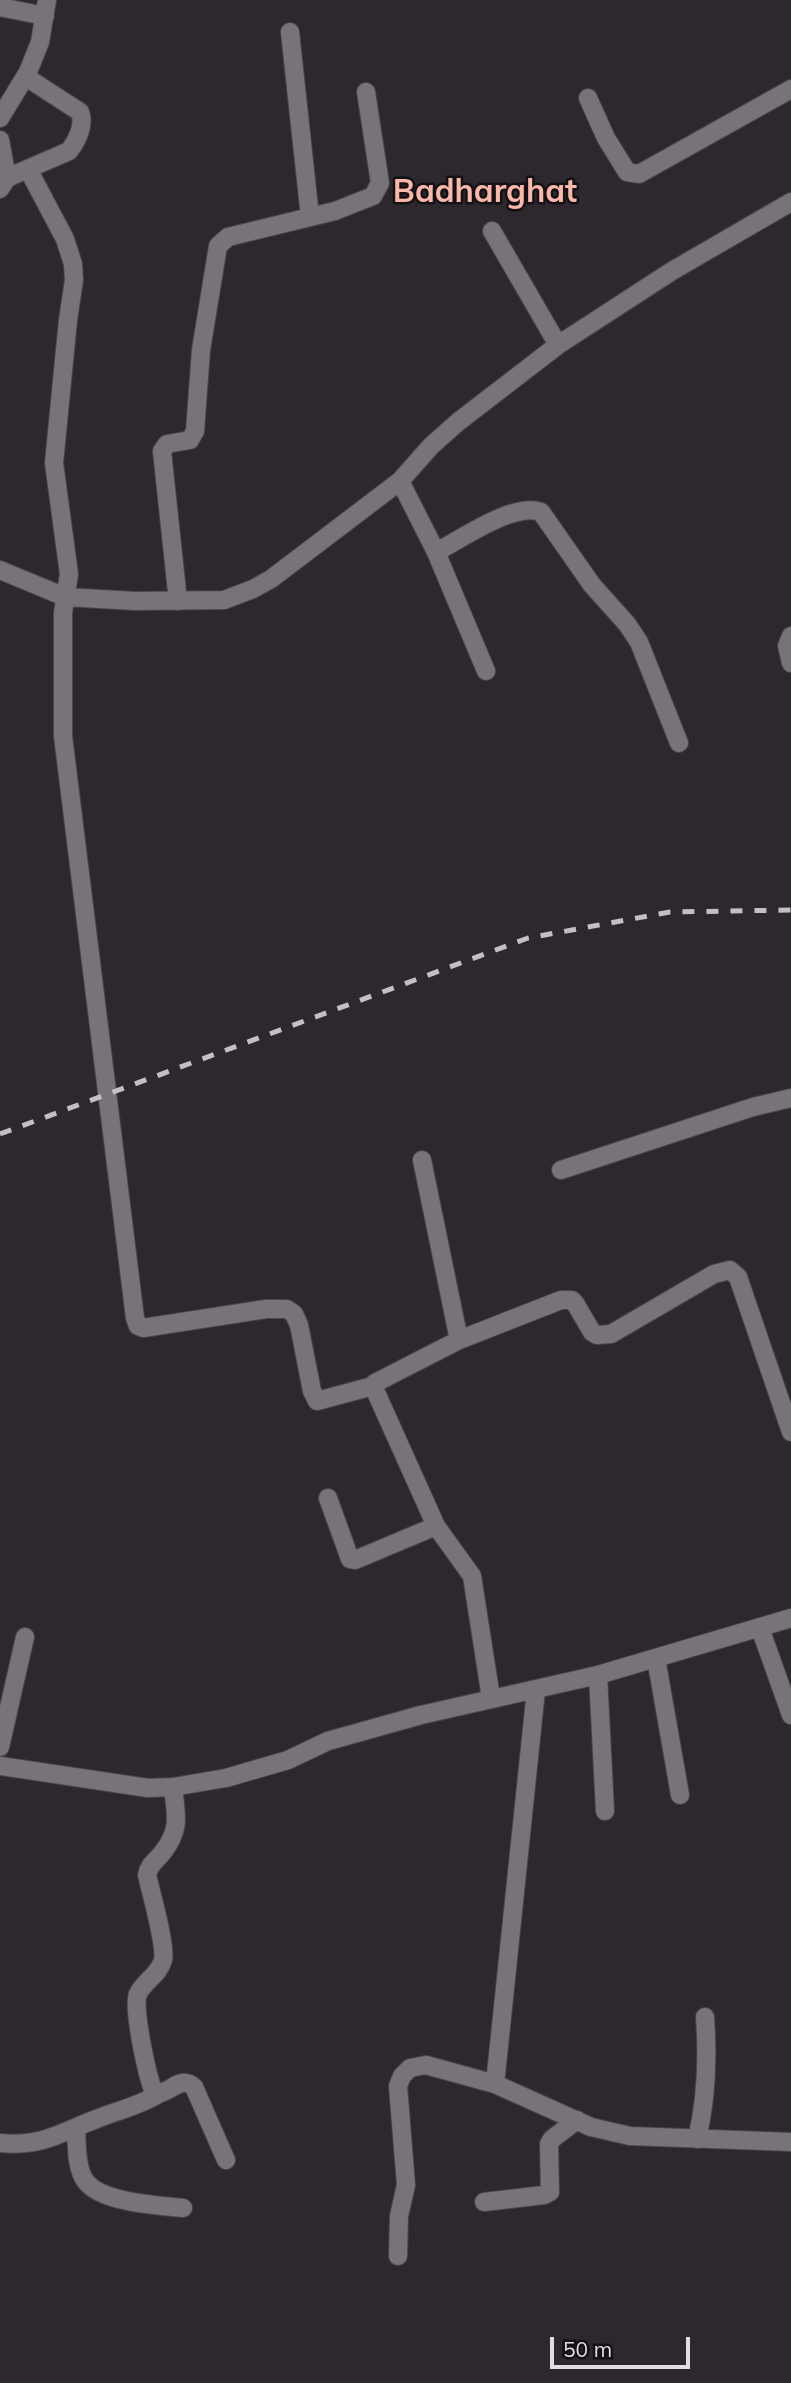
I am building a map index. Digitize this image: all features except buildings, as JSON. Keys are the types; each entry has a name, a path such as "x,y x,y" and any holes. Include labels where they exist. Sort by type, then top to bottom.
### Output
{"street":[{"path":"0,7 46,8 40,42 28,72 0,118"},
{"path":"290,32 310,217"},
{"path":"0,140 4,184 27,169 69,151 74,145 82,120 80,113 31,81 28,72"},
{"path":"588,98 619,162 627,172 639,174 791,89"},
{"path":"178,601 162,451 167,444 190,440 195,431 201,349 218,246 228,237 310,217 373,196 380,183 366,92"},
{"path":"27,169 53,212 65,239 75,280 68,320 54,463 69,574 63,613 63,736 136,1323 143,1328 266,1309 287,1309 294,1314 299,1325 312,1391 317,1401 373,1386 459,1340 541,1307 568,1300 575,1303 592,1332 597,1335 611,1335 714,1274 732,1270 738,1277 791,1432"},
{"path":"0,570 65,597 224,600 253,589 271,579 400,481 457,422 558,345 672,271 791,202"},
{"path":"492,231 558,345"},
{"path":"400,481 436,552 486,671"},
{"path":"436,552 505,516 521,510 533,509 541,512 592,584 639,642 679,743"},
{"path":"791,636 787,646 791,663"},
{"path":"561,1170 752,1107 791,1098"},
{"path":"422,1160 459,1340"},
{"path":"373,1386 436,1526 472,1576 491,1698"},
{"path":"328,1499 347,1555 355,1560 436,1526"},
{"path":"0,1766 148,1788 173,1787 237,1775 288,1760 323,1742 491,1698 598,1675 791,1618"},
{"path":"760,1628 791,1715"},
{"path":"0,1747 25,1637"},
{"path":"656,1658 680,1795"},
{"path":"598,1675 605,1811"},
{"path":"495,2084 536,1690"},
{"path":"160,2093 153,2090 150,2081 136,2012 136,1997 153,1977 164,1957 147,1875 177,1828 173,1787"},
{"path":"697,2139 707,2082 705,2017"},
{"path":"398,2256 399,2217 407,2185 398,2086 402,2076 410,2068 426,2065 495,2084 591,2127 630,2136 791,2142"},
{"path":"0,2143 28,2144 52,2139 96,2119 150,2100 179,2083 191,2084 194,2087 226,2160"},
{"path":"484,2202 550,2192 549,2144 577,2120"},
{"path":"76,2129 79,2164 89,2186 111,2197 183,2208"}],"railway":[{"path":"0,1134 528,938 670,912 791,910"}],"district":[{"name":"Badharghat","path":"485,192"}]}
